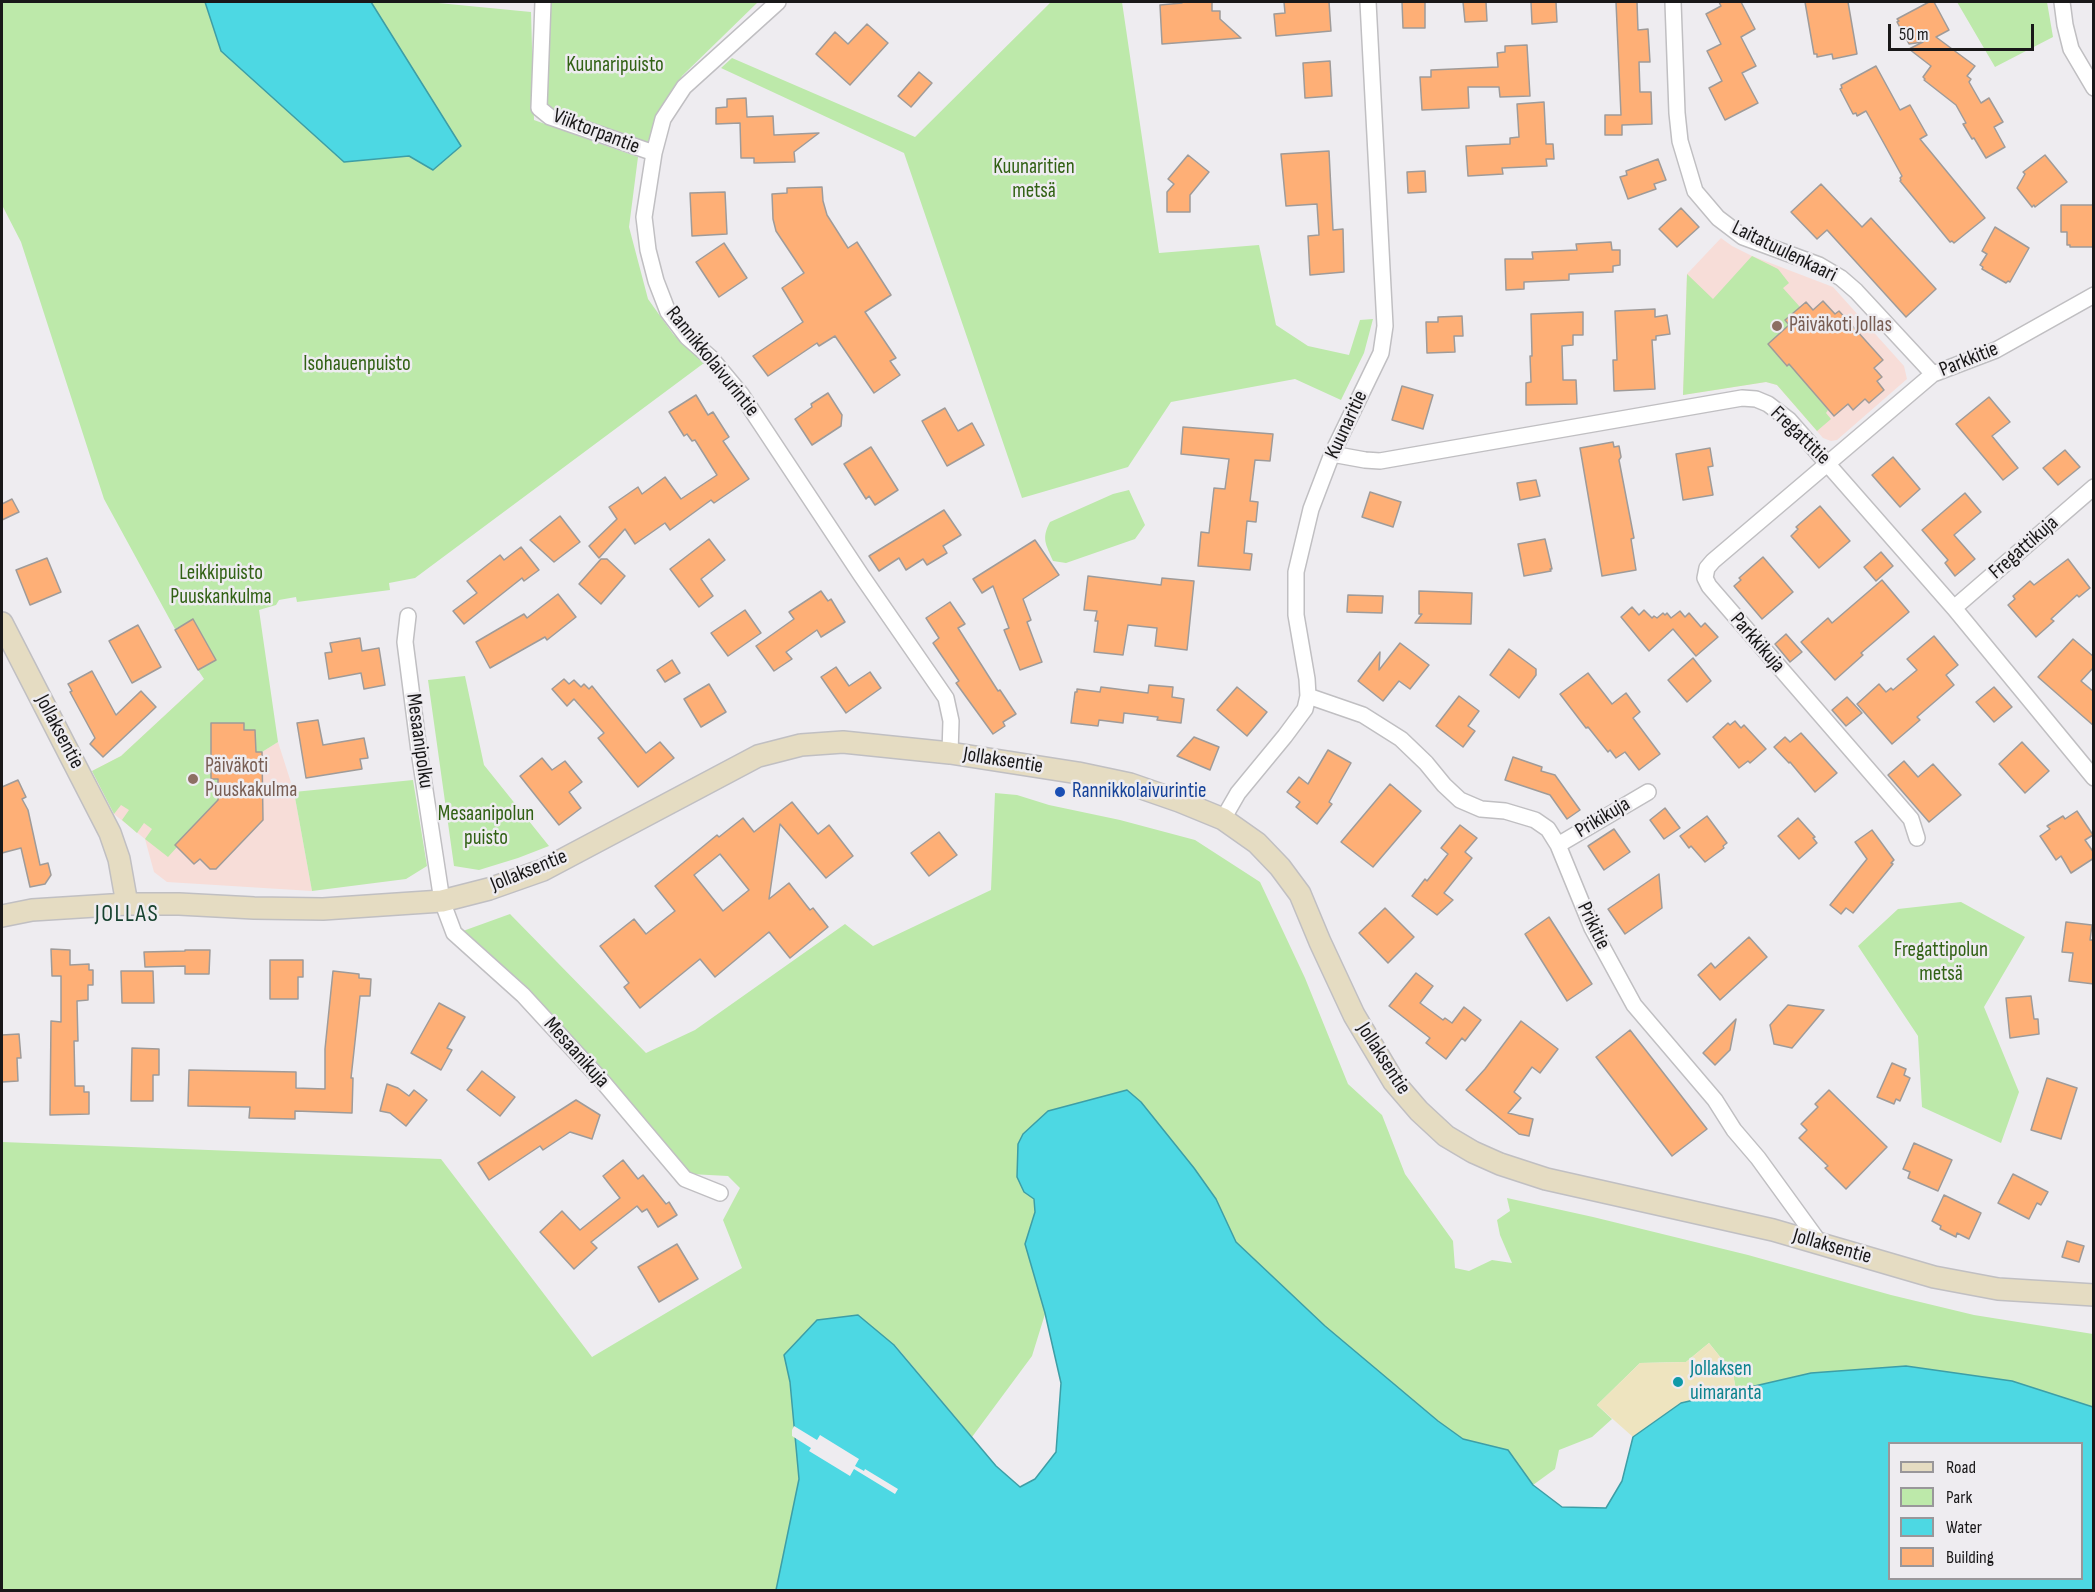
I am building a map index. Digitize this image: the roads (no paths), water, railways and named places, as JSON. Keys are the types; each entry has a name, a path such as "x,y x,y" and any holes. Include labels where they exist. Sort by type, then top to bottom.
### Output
{"main road":[{"name":"Jollaksentie","path":"2,623 110,832 119,859 127,904 323,909 442,901 543,870 758,756 801,744 843,742 950,753 1130,784 1223,819 1257,843 1280,867 1300,894 1354,1015 1394,1082 1419,1111 1446,1136 1473,1152 1500,1164 1546,1179 1819,1242 1968,1284 1998,1289 2094,1295"},
{"path":"2,916 32,910 127,904"}],"street":[{"name":"Viiktorpantie","path":"543,2 539,108 550,117 654,153"},
{"name":"Rannikkolaivurintie","path":"778,2 684,87 663,119 654,153 644,218 648,250 656,281 668,312 687,337 711,358 741,394 946,698 951,721 950,753"},
{"name":"Kuunaritie","path":"1308,696 1296,615 1296,572 1311,509 1332,454 1382,353 1385,326 1368,2"},
{"name":"Laitatuulenkaari","path":"1673,2 1680,141 1695,191 1718,218 1743,237 1819,265 1841,278 1856,291 1933,374"},
{"path":"2062,2 2071,49 2094,88"},
{"name":"Parkkitie","path":"1828,463 1933,374 1996,351 2094,295"},
{"name":"Fregattitie","path":"1332,454 1365,460 1380,460 1742,398 1756,399 1778,410 1828,463 1954,609 2094,778"},
{"name":"Parkkikuja","path":"1828,463 1713,561 1707,568 1705,578 1709,586 1756,641 1911,819 1917,838"},
{"name":"Fregattikuja","path":"1954,609 2094,487"},
{"name":"Mesaanipolku","path":"408,616 405,642 442,901"},
{"path":"1223,819 1238,793 1298,720 1305,709 1308,696"},
{"name":"Prikitie","path":"1308,696 1363,715 1401,739 1461,800 1481,809 1505,811 1535,820 1548,829 1558,845 1593,928 1634,1005 1715,1100 1734,1130 1758,1158 1819,1242"},
{"name":"Prikikuja","path":"1558,845 1648,792"},
{"name":"Mesaanikuja","path":"442,901 454,933 523,995 603,1082 685,1179 720,1193"}],"water":[{"path":"205,2 371,2 461,146 433,170 409,156 344,162 221,51"},
{"path":"1127,1090 1141,1102 1194,1168 1216,1199 1236,1242 1325,1326 1438,1421 1463,1439 1508,1450 1533,1485 1562,1507 1606,1508 1622,1481 1633,1437 1681,1403 1811,1373 1906,1366 2012,1381 2093,1407 2093,1590 776,1590 799,1479 790,1382 784,1355 817,1320 858,1315 894,1345 996,1466 1020,1487 1035,1479 1056,1452 1061,1383 1045,1313 1025,1244 1035,1212 1034,1199 1024,1192 1017,1177 1018,1144 1023,1134 1048,1111"}],"place":[{"name":"Päiväkoti Jollas","path":"1777,326"},
{"name":"Päiväkoti Puuskakulma","path":"193,779"},
{"name":"Rannikkolaivurintie","path":"1060,792"},
{"name":"Jollaksen uimaranta","path":"1678,1382"}],"district":[{"name":"JOLLAS","path":"127,915"}],"park label":[{"name":"Kuunaripuisto","path":"615,66"},
{"name":"Kuunaritien metsä","path":"1034,180"},
{"name":"Isohauenpuisto","path":"357,365"},
{"name":"Leikkipuisto Puuskankulma","path":"221,586"},
{"name":"Mesaanipolun puisto","path":"486,827"},
{"name":"Fregattipolun metsä","path":"1941,963"}]}
